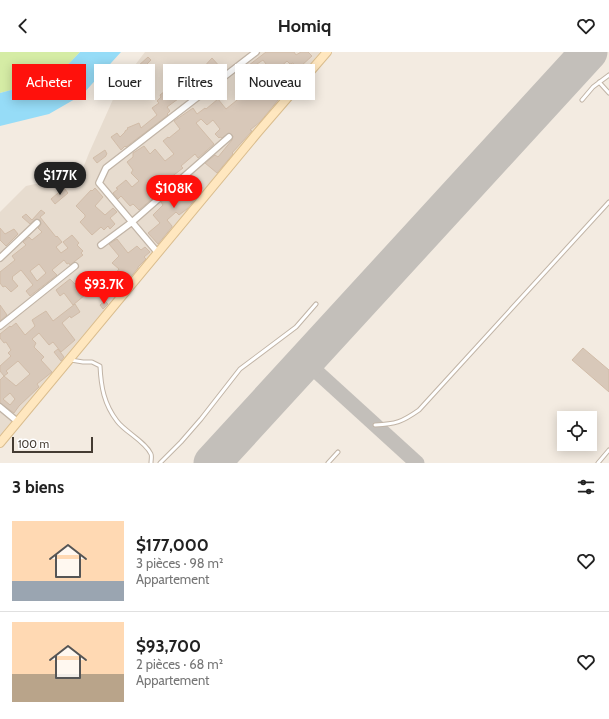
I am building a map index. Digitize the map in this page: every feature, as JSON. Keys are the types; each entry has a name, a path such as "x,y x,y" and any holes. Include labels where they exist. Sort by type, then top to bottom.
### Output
{"street":[{"path":"158,253 99,183 106,168 256,52"},
{"path":"0,443 258,132 327,52"},
{"path":"101,245 132,222 229,137"},
{"path":"0,258 37,223"},
{"path":"0,326 76,266"},
{"path":"0,407 18,422"}],"lane":[{"path":"582,100 593,87 609,74"},
{"path":"599,82 609,93"},
{"path":"375,425 405,420 419,410 609,202"},
{"path":"160,463 201,419 240,369 296,327 316,304"},
{"path":"70,360 92,362 100,366 102,393 109,408 118,422 144,446 150,454 151,463"},
{"path":"598,463 609,450"},
{"path":"328,463 338,452"}],"shaded area":[{"path":"145,52 320,52 311,64 235,64 235,100 282,100 81,338 0,438 0,212 26,186 53,180 76,186 113,100 155,100 155,64 136,64"}],"green space":[{"path":"0,52 80,52 69,64 12,64 12,90 0,93"}],"water":[{"path":"80,52 121,52 110,64 94,64 94,82 86,91 86,64 69,64"},
{"path":"11,90 12,100 73,100 49,114 0,126 0,93"}],"building":[{"path":"266,52 294,52 296,55 301,52 308,52 312,56 303,64 290,64 287,61 284,64 266,64 263,60 257,64 250,64"},
{"path":"148,57 151,60 147,64 140,64"},
{"path":"212,58 217,64 207,64"},
{"path":"163,93 163,100 177,100 167,107 170,111 167,114 168,115 121,150 111,137 117,133 120,137 128,129 127,128 139,123 141,128 157,115 152,108 159,103 157,101 161,97 160,95"},
{"path":"217,100 219,100 226,109 237,100 278,100 260,122 250,130 252,131 232,153 233,154 217,173 205,163 215,155 218,157 232,140 233,136 229,133 222,138 219,138 215,134 220,129 213,120 207,125 201,119 196,123 214,144 198,158 195,154 181,166 183,168 162,184 163,186 158,191 159,193 139,210 133,204 130,206 121,196 118,199 113,193 118,189 116,188 126,180 132,187 139,181 131,173 133,170 127,162 133,157 133,153 144,146 150,154 155,149 165,161 174,154 163,141 180,129 174,121 193,108 197,114"},
{"path":"105,150 107,154 106,156 97,163 93,158"},
{"path":"188,179 201,192 187,209 179,215 176,212 167,220 172,227 158,244 148,233 160,223 153,215 163,205 161,202 165,199 171,195 175,200 181,193 177,189"},
{"path":"64,188 68,193 55,204 51,199"},
{"path":"95,188 103,197 95,206 105,215 113,208 117,212 110,218 115,224 110,229 108,226 104,230 101,227 92,235 80,222 85,215 76,206 91,190 92,191"},
{"path":"41,210 45,213 40,217 56,237 57,236 62,242 56,247 61,253 68,248 63,242 72,235 79,243 77,245 83,251 81,253 83,255 70,265 64,260 52,270 57,275 30,296 26,291 33,285 21,270 12,277 18,286 11,292 0,283 0,272 15,260 12,256 26,245 23,242 29,237 32,240 42,232 38,228 41,224 40,220 36,219 30,224 22,217 26,214 32,220","holes":["39,264 46,273 37,281 30,271"]},
{"path":"0,228 5,234 14,229 18,234 6,246 0,240"},
{"path":"117,239 128,253 137,246 141,250 145,247 150,252 144,257 146,259 123,286 113,276 119,269 112,263 119,256 109,244"},
{"path":"70,279 75,284 77,282 83,289 83,293 85,295 73,305 64,293 60,296 56,290"},
{"path":"105,301 108,304 103,309 100,305"},
{"path":"75,304 80,312 71,318 70,316 62,323 75,340 61,352 53,342 49,345 39,333 32,339 36,343 34,347 44,357 41,360 52,372 37,384 39,387 19,406 14,413 0,403 0,380 4,376 0,371 0,366 11,356 8,353 11,350 6,342 4,343 0,338 0,334 16,323 25,335 35,326 32,320 46,311 53,321","holes":["18,361 30,374 16,386 4,376 8,373 6,371","10,393 15,399 10,405 3,399"]},
{"path":"0,305 7,315 0,321"},
{"path":"583,348 609,370 609,392 572,360"},
{"path":"58,349 64,357 61,361 54,352"}],"taxiway":[{"path":"305,361 417,463"}],"runway":[{"path":"212,463 589,52"}]}
